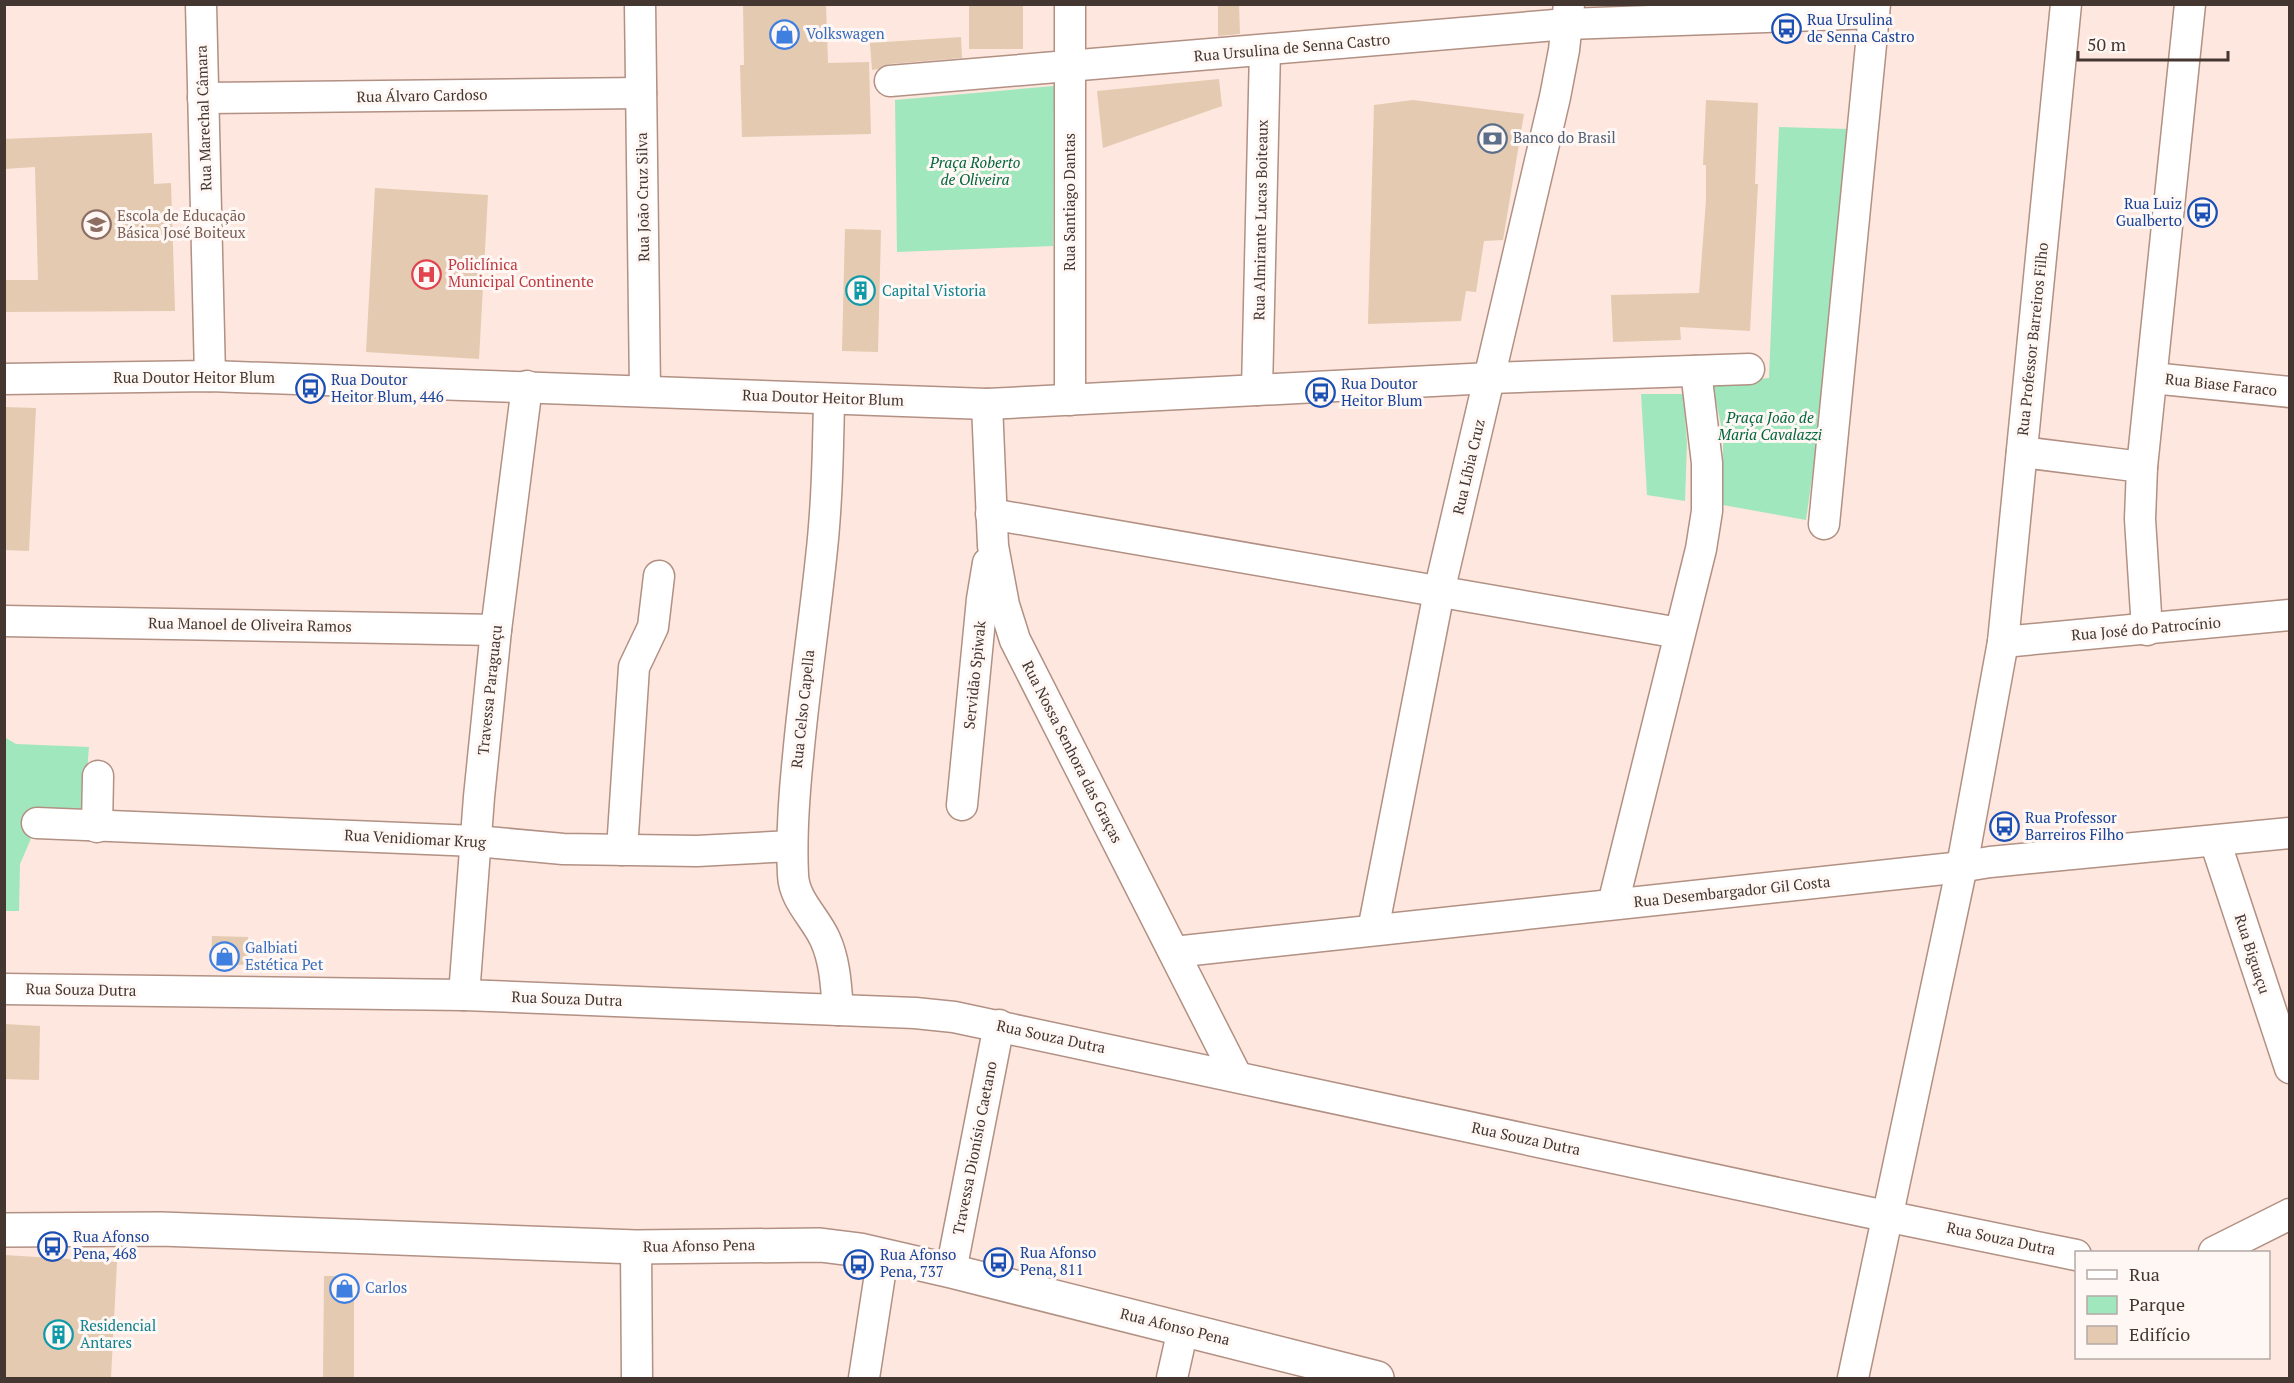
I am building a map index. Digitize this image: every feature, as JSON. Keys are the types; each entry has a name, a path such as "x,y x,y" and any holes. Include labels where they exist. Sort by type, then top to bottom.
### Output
{"main road":[{"name":"Rua Afonso Pena","path":"4,1230 242,1232 636,1247 820,1245 951,1271 1377,1378"}],"street":[{"name":"Rua Marechal Câmara","path":"201,4 210,376"},
{"name":"Rua João Cruz Silva","path":"640,4 645,390"},
{"name":"Rua Santiago Dantas","path":"1070,4 1070,400"},
{"name":"Rua Professor Barreiros Filho","path":"1854,1378 1962,866 2003,642 2066,4"},
{"path":"2147,630 2140,519 2142,466 2190,4"},
{"name":"Rua Ursulina de Senna Castro","path":"890,81 1265,50 1568,14 1874,9"},
{"path":"1824,524 1874,9"},
{"name":"Rua Líbia Cruz","path":"1373,930 1439,592 1555,98 1568,14"},
{"name":"Rua Almirante Lucas Boiteaux","path":"1257,390 1265,50"},
{"name":"Rua Álvaro Cardoso","path":"203,98 641,93"},
{"name":"Rua Doutor Heitor Blum","path":"4,379 210,376 987,404 1490,378 1749,369"},
{"path":"1613,904 1701,549 1707,511 1707,463 1696,371"},
{"name":"Rua Biase Faraco","path":"2152,378 2289,392"},
{"name":"Travessa Paraguaçu","path":"464,995 496,630 527,386"},
{"name":"Rua Celso Capella","path":"829,400 822,556 806,678 792,846 796,892 824,936 831,953 838,1010"},
{"name":"Rua Nossa Senhora das Graças","path":"987,404 993,546 1004,605 1014,640 1238,1077"},
{"path":"2022,452 2142,466"},
{"path":"992,514 1679,633"},
{"name":"Servidão Spiwak","path":"962,805 983,589 993,546"},
{"path":"622,850 634,667 653,627 659,576"},
{"name":"Rua José do Patrocínio","path":"2003,642 2289,615"},
{"name":"Rua Manoel de Oliveira Ramos","path":"4,621 496,630"},
{"path":"97,827 98,776"},
{"name":"Rua Venidiomar Krug","path":"37,823 476,841 563,849 697,851 792,846"},
{"name":"Rua Desembargador Gil Costa","path":"1174,952 1962,866 2289,833"},
{"name":"Rua Biguaçu","path":"2215,841 2289,1068"},
{"name":"Rua Souza Dutra","path":"4,988 464,995 915,1013 954,1017 2075,1255"},
{"name":"Travessa Dionísio Caetano","path":"951,1271 999,1025"},
{"path":"2216,1251 2289,1214"},
{"path":"636,1247 637,1378"},
{"path":"864,1378 883,1256"},
{"path":"1172,1378 1183,1329"}],"green space":[{"name":"Praça Roberto de Oliveira","path":"1054,86 1053,246 897,252 895,100"},
{"name":"Praça João de Maria Cavalazzi","path":"1779,127 1848,129 1834,321 1806,520 1723,505 1723,434 1712,383 1769,378"},
{"path":"1641,394 1683,394 1687,443 1685,501 1647,495"},
{"path":"4,737 16,744 89,747 84,810 37,808 30,841 20,864 19,911 5,911"}],"building":[{"path":"743,4 826,4 828,63 869,62 871,134 742,137 740,65 744,65"},
{"path":"969,4 1023,4 1023,49 969,49"},
{"path":"1218,4 1239,4 1240,34 1218,36"},
{"path":"961,37 962,58 889,64 872,70 870,43"},
{"path":"1219,79 1222,106 1103,148 1097,91"},
{"path":"1413,100 1524,114 1503,240 1484,241 1476,292 1466,291 1461,321 1368,324 1374,105"},
{"path":"1706,100 1758,103 1755,184 1758,184 1750,331 1680,327 1681,340 1613,342 1611,295 1699,293 1706,200 1706,165 1703,165"},
{"name":"Escola de Educação Básica José Boiteux","path":"152,133 154,184 171,183 175,311 4,312 4,280 38,280 35,167 4,169 4,139"},
{"name":"Policlínica Municipal Continente","path":"375,188 488,195 479,359 366,352"},
{"name":"Capital Vistoria","path":"845,229 881,230 878,352 842,351"},
{"path":"4,407 36,408 29,551 4,550"},
{"path":"212,936 248,937 247,965 211,964"},
{"path":"4,1024 40,1026 39,1080 4,1079"},
{"name":"Residencial Antares","path":"4,1255 117,1262 111,1378 4,1378"},
{"path":"324,1276 354,1276 354,1378 323,1378"}],"place":[{"name":"Rua Ursulina de Senna Castro","path":"1786,29"},
{"name":"Volkswagen","path":"785,34"},
{"name":"Banco do Brasil","path":"1492,138"},
{"name":"Rua Luiz Gualberto","path":"2203,213"},
{"name":"Escola de Educação Básica José Boiteux","path":"96,225"},
{"name":"Policlínica Municipal Continente","path":"427,274"},
{"name":"Capital Vistoria","path":"861,291"},
{"name":"Rua Doutor Heitor Blum, 446","path":"310,389"},
{"name":"Rua Doutor Heitor Blum","path":"1320,393"},
{"name":"Rua Professor Barreiros Filho","path":"2004,827"},
{"name":"Galbiati Estética Pet","path":"224,957"},
{"name":"Rua Afonso Pena, 468","path":"52,1246"},
{"name":"Rua Afonso Pena, 811","path":"999,1262"},
{"name":"Rua Afonso Pena, 737","path":"859,1264"},
{"name":"Carlos","path":"344,1288"},
{"name":"Residencial Antares","path":"59,1335"}]}
